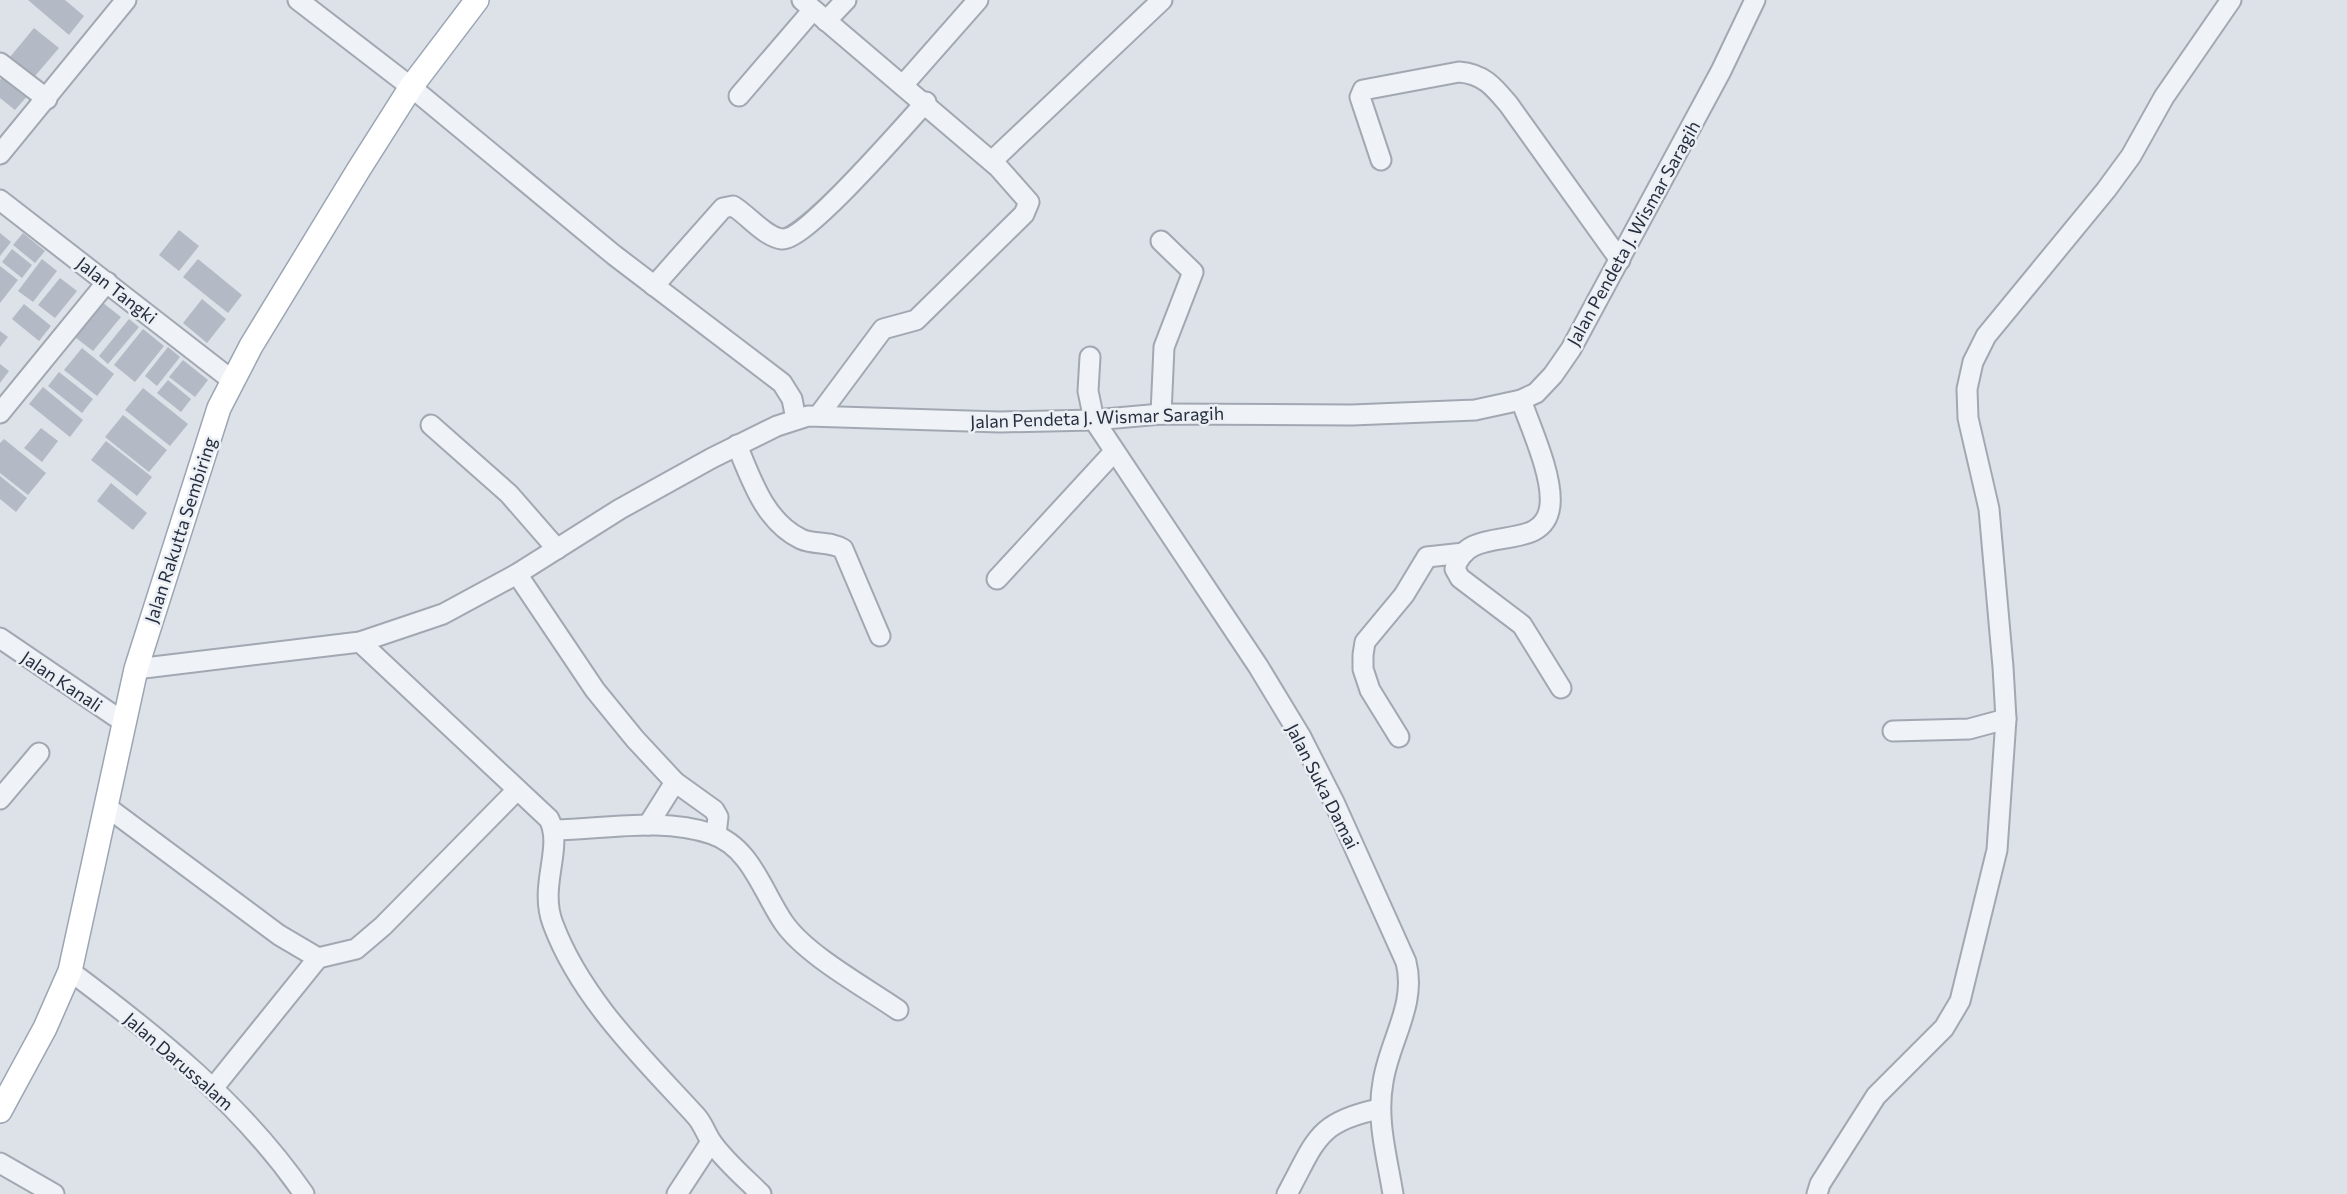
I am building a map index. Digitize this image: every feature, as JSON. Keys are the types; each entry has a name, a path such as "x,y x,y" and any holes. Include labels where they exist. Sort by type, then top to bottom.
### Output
{"main road":[{"name":"Jalan Rakutta Sembiring","path":"0,1111 7,1081 45,1028 70,971 136,669 219,408 251,345 411,87 477,0"}],"street":[{"path":"0,154 126,0"},
{"path":"298,0 411,87 654,286 782,383 792,399 796,419"},
{"path":"739,96 813,10 846,0"},
{"path":"904,84 978,0"},
{"path":"992,161 1163,0"},
{"name":"Jalan Pendeta J. Wismar Saragih","path":"136,669 360,642 443,614 517,574 620,509 737,445 796,419 819,415 1000,422 1094,421 1161,414 1475,410 1521,400 1536,393 1553,375 1620,260 1721,71 1755,0"},
{"path":"1817,1194 1820,1184 1876,1096 1937,1036 1959,1001 1997,850 2006,719 1989,509 1968,418 1967,389 1973,362 1986,336 2131,156 2164,97 2231,0"},
{"path":"813,10 926,102 992,161 1029,202 1024,214 914,322 883,329 819,415"},
{"path":"0,63 47,99"},
{"path":"1381,160 1360,97 1363,90 1458,72 1474,73 1490,82 1509,105 1620,260"},
{"path":"654,286 723,208 733,206 774,237 793,237 817,218 926,102"},
{"name":"Jalan Tangki","path":"0,200 233,381"},
{"path":"1161,241 1193,272 1164,347 1161,414"},
{"path":"0,412 107,282"},
{"path":"1090,357 1088,391 1094,421"},
{"path":"1521,400 1548,482 1551,504 1547,518 1542,527 1532,533 1475,544 1464,553 1455,569 1460,578 1522,625 1561,688"},
{"name":"Jalan Suka Damai","path":"1094,421 1113,453 1176,541 1301,737 1334,802 1406,962 1411,981 1408,998 1383,1078 1379,1109 1393,1194"},
{"path":"431,425 502,486 557,549"},
{"path":"737,445 761,502 778,520 797,537 843,550 880,636"},
{"path":"997,579 1113,453"},
{"path":"1399,737 1370,690 1363,669 1365,642 1404,595 1427,557 1464,553"},
{"path":"517,574 595,690 635,739 675,782 714,810 718,817 716,835"},
{"name":"Jalan Kanali","path":"0,638 125,723"},
{"path":"360,642 516,791 549,819 554,830 554,850 546,887 547,905 563,946 633,1051 698,1118 711,1142 761,1194"},
{"path":"1893,731 1969,729 2006,719"},
{"path":"0,799 39,753"},
{"path":"648,825 675,782"},
{"path":"214,1087 318,958 356,949 374,934 516,791"},
{"path":"107,807 279,935 318,958"},
{"path":"554,830 664,825 716,835 753,867 786,926 804,945 898,1010"},
{"name":"Jalan Darussalam","path":"70,971 214,1087 253,1127 304,1194"},
{"path":"1287,1194 1326,1128 1347,1116 1379,1109"},
{"path":"677,1194 711,1142"},
{"path":"0,1163 54,1194"}],"building":[{"path":"28,0 65,0 84,16 69,35"},
{"path":"34,28 59,48 29,83 5,63"},
{"path":"5,74 29,94 15,110 0,98 0,80"},
{"path":"179,230 199,246 179,271 159,255"},
{"path":"0,233 11,242 0,256"},
{"path":"23,233 45,251 35,263 13,245"},
{"path":"12,249 32,265 22,278 2,262"},
{"path":"42,259 57,271 33,302 18,291"},
{"path":"198,259 242,295 228,313 183,277"},
{"path":"0,266 18,280 0,303"},
{"path":"60,278 77,291 55,318 38,305"},
{"path":"98,299 121,317 93,351 71,334"},
{"path":"202,299 226,319 207,343 183,323"},
{"path":"24,304 51,326 39,341 12,319"},
{"path":"129,319 139,327 108,364 99,356"},
{"path":"143,329 164,346 135,382 114,365"},
{"path":"0,331 8,337 0,347"},
{"path":"168,347 180,357 157,386 145,376"},
{"path":"82,348 114,374 97,396 64,370"},
{"path":"183,360 208,380 195,397 169,377"},
{"path":"0,364 9,371 0,383"},
{"path":"59,372 93,399 82,413 48,386"},
{"path":"168,380 191,399 181,412 157,393"},
{"path":"43,387 83,420 70,437 29,404"},
{"path":"143,388 188,424 170,446 125,410"},
{"path":"123,415 167,450 149,472 105,437"},
{"path":"41,428 58,441 42,462 24,448"},
{"path":"4,439 46,473 28,495 0,473 0,443"},
{"path":"106,441 152,477 137,496 91,460"},
{"path":"0,476 27,498 16,512 0,499"},
{"path":"111,483 147,513 133,530 97,501"}]}
